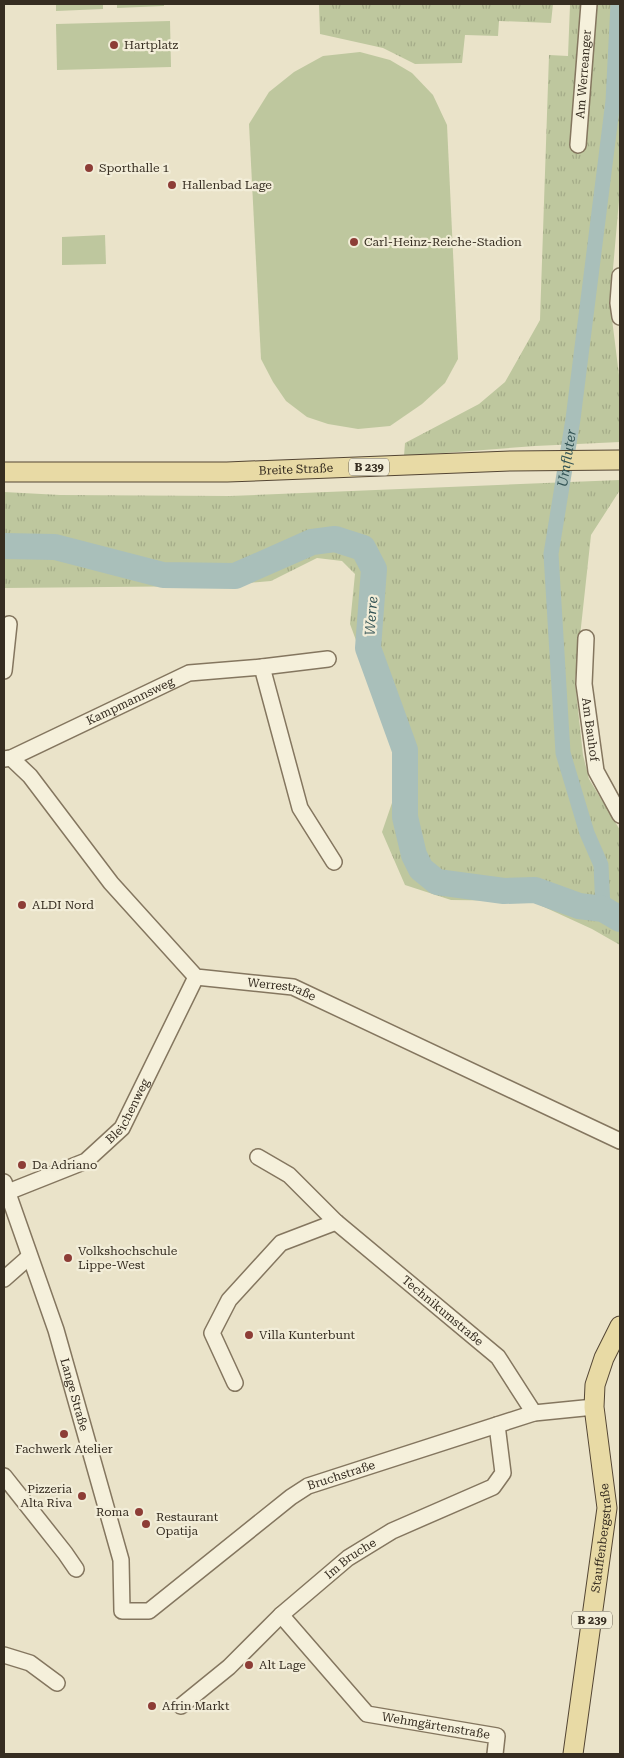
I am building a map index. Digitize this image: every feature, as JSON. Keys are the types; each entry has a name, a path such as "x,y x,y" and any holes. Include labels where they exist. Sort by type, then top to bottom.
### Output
{"main road":[{"name":"Breite Straße","path":"4,472 227,472 512,461 620,460"},
{"name":"Stauffenbergstraße","path":"573,1754 607,1508 594,1407 595,1385 604,1358 620,1326"}],"street":[{"name":"Am Werreanger","path":"578,144 589,4"},
{"path":"620,276 618,303 620,317"},
{"path":"4,672 9,624"},
{"name":"Am Bauhof","path":"586,638 584,684 596,771 620,815"},
{"name":"Kampmannsweg","path":"8,758 189,673 328,659"},
{"path":"262,667 300,808 334,862"},
{"path":"8,758 30,776 111,883 196,977"},
{"name":"Werrestraße","path":"196,977 294,987 620,1141"},
{"name":"Bleichenweg","path":"6,1187 86,1161 122,1128 196,977"},
{"name":"Technikumstraße","path":"258,1157 289,1174 336,1222 498,1356 534,1412"},
{"name":"Lange Straße","path":"6,1187 56,1330 121,1560 122,1611"},
{"path":"235,1383 212,1333 229,1300 281,1243 336,1222"},
{"path":"4,1279 29,1257"},
{"name":"Bruchstraße","path":"122,1611 149,1611 291,1497 308,1486 534,1412 594,1407"},
{"name":"Im Bruche","path":"181,1706 229,1668 281,1615 348,1558 392,1531 494,1487 503,1473 497,1425"},
{"path":"4,1476 76,1569"},
{"name":"Wehmgärtenstraße","path":"281,1615 367,1714 497,1736 495,1754"},
{"path":"4,1655 30,1663 57,1684"}],"green space":[{"name":"Hartplatz","path":"56,4 103,4 103,9 56,11"},
{"name":"Hartplatz","path":"117,4 164,4 164,6 117,8"},
{"path":"319,4 553,4 551,23 499,21 498,36 465,35 462,63 415,64 383,48 320,34"},
{"path":"553,4 620,4 620,189 610,303 620,383 620,442 535,446 404,456 405,443 479,404 505,382 540,320 549,55 568,56 570,5"},
{"name":"Hartplatz","path":"170,21 171,67 57,70 56,24"},
{"name":"Carl-Heinz-Reiche-Stadion","path":"360,52 390,60 412,73 433,95 447,125 458,359 445,383 422,404 390,426 358,429 328,424 307,417 286,401 261,359 249,124 269,92 294,72 323,56"},
{"path":"105,235 106,264 62,265 62,237"},
{"path":"620,480 620,490 591,535 575,682 583,755 589,779 620,830 620,945 592,929 531,901 451,900 405,885 382,832 393,800 396,749 350,624 355,574 342,561 317,558 271,581 213,586 4,588 4,492 60,495 230,496"}],"waterway":[{"name":"Umfluter","path":"603,909 601,865 587,833 563,753 551,554 573,419 613,101 618,4"},
{"name":"Werre","path":"4,546 55,547 163,575 235,576 312,542 335,539 363,548 374,569 368,648 405,750 405,817 414,855 421,869 437,882 504,891 535,890 579,906 603,909 620,919"}],"place":[{"name":"Hartplatz","path":"114,45"},
{"name":"Sporthalle 1","path":"89,168"},
{"name":"Hallenbad Lage","path":"172,185"},
{"name":"Carl-Heinz-Reiche-Stadion","path":"354,242"},
{"name":"ALDI Nord","path":"22,905"},
{"name":"Da Adriano","path":"22,1165"},
{"name":"Volkshochschule Lippe-West","path":"68,1258"},
{"name":"Villa Kunterbunt","path":"249,1335"},
{"name":"Fachwerk Atelier","path":"64,1434"},
{"name":"Pizzeria Alta Riva","path":"82,1496"},
{"name":"Roma","path":"139,1512"},
{"name":"Restaurant Opatija","path":"146,1524"},
{"name":"Alt Lage","path":"249,1665"},
{"name":"Afrin Markt","path":"152,1706"}]}
